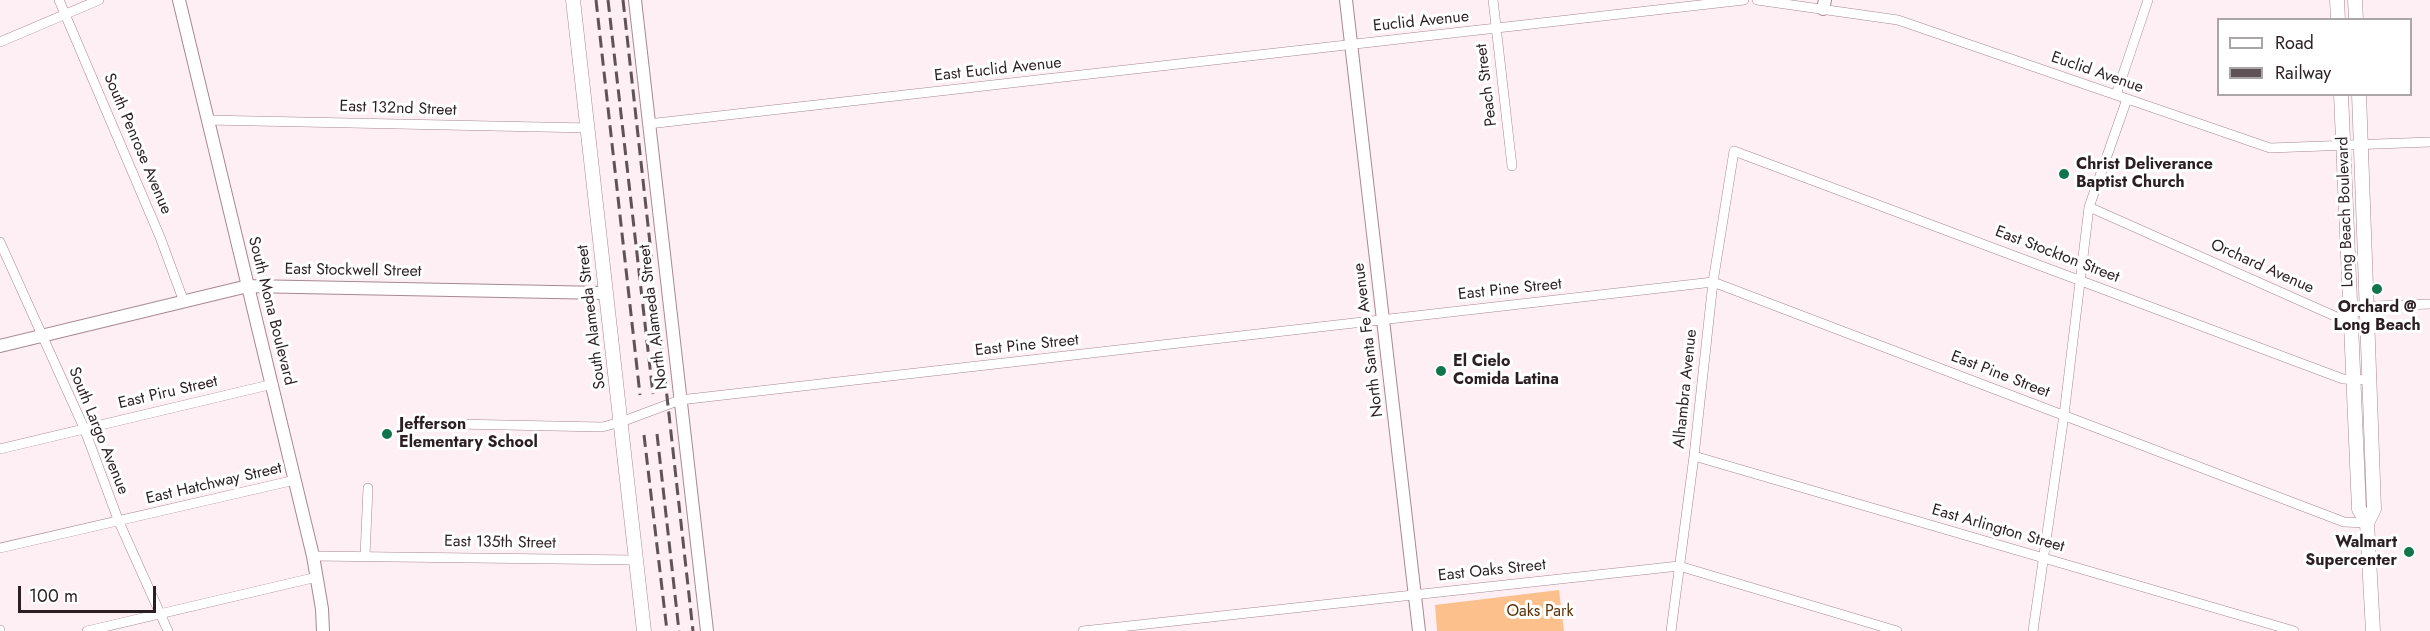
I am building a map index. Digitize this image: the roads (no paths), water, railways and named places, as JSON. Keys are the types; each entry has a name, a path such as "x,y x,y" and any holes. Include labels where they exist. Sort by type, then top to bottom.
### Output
{"main road":[{"name":"South Alameda Street","path":"573,0 589,128 604,293 644,631"},
{"path":"2337,0 2338,18"},
{"path":"2355,0 2356,18"},
{"name":"Long Beach Boulevard","path":"2341,96 2359,509 2367,524"},
{"name":"Long Beach Boulevard","path":"2358,96 2374,509 2367,524"},
{"path":"2367,524 2373,631"}],"street":[{"name":"South Penrose Avenue","path":"59,0 160,237 184,302"},
{"path":"0,42 99,0"},
{"name":"South Mona Boulevard","path":"179,0 313,556 324,628"},
{"name":"North Alameda Street","path":"635,0 707,631"},
{"name":"North Santa Fe Avenue","path":"1346,0 1419,631"},
{"name":"Peach Street","path":"1493,0 1512,166"},
{"name":"Euclid Avenue","path":"1351,45 1744,0"},
{"name":"Euclid Avenue","path":"1757,0 1824,4 1898,20 2270,148 2430,142"},
{"path":"2116,95 2148,0"},
{"name":"East Euclid Avenue","path":"648,124 1351,45"},
{"path":"2033,631 2064,415 2089,207 2127,99"},
{"name":"East 132nd Street","path":"207,120 589,128"},
{"name":"East Stockton Street","path":"1734,151 2343,379 2369,380"},
{"name":"Alhambra Avenue","path":"1671,631 1694,456 1713,282 1734,151"},
{"name":"Orchard Avenue","path":"2089,207 2339,318 2351,319 2377,306 2430,304"},
{"name":"South Largo Avenue","path":"0,242 84,428 119,522 168,631"},
{"name":"East Pine Street","path":"456,424 602,427 680,400 1713,282 2344,522 2367,524"},
{"name":"East Stockwell Street","path":"0,346 248,286 604,293"},
{"name":"East Piru Street","path":"0,449 273,384"},
{"name":"East Arlington Street","path":"1694,456 2294,631"},
{"name":"East Hatchway Street","path":"0,548 295,480"},
{"path":"365,556 368,488"},
{"name":"East 135th Street","path":"313,556 635,560"},
{"name":"East Oaks Street","path":"1083,631 1679,566 1897,631"},
{"path":"87,631 317,577"}],"railway":[{"path":"596,0 640,395"},
{"path":"608,0 653,394"},
{"path":"623,0 693,631"},
{"path":"657,434 679,631"},
{"path":"644,435 667,631"}],"place":[{"name":"Christ Deliverance Baptist Church","path":"2064,174"},
{"name":"Orchard @ Long Beach","path":"2377,289"},
{"name":"El Cielo Comida Latina","path":"1441,371"},
{"name":"Jefferson Elementary School","path":"387,434"},
{"name":"Walmart Supercenter","path":"2409,552"}],"park label":[{"name":"Oaks Park","path":"1540,612"}]}
